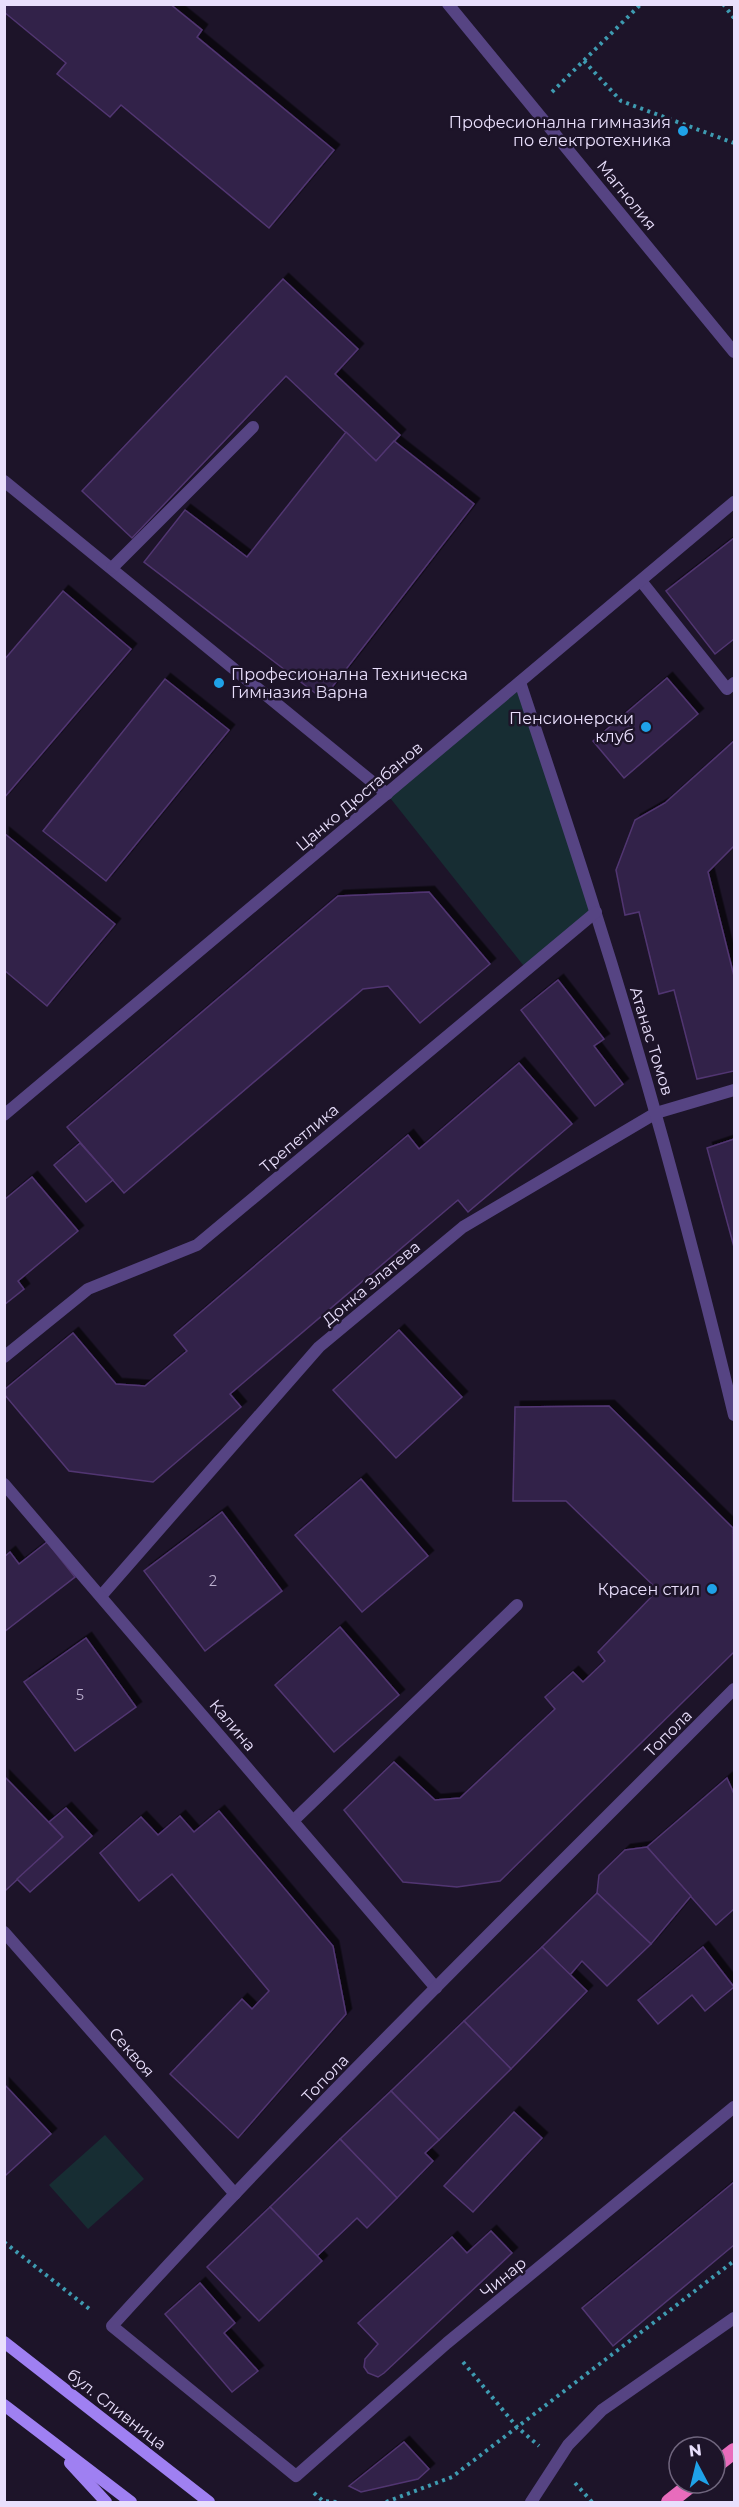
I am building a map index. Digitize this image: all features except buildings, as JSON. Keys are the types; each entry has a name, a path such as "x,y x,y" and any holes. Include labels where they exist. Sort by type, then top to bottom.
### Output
{"main road":[{"name":"бул. Сливница","path":"4,2342 208,2502"},
{"path":"4,2405 131,2502"},
{"path":"49,2440 106,2502"}],"street":[{"name":"Магнолия","path":"448,4 735,352"},
{"path":"112,568 253,426"},
{"path":"4,481 387,794"},
{"name":"Цанко Дюстабанов","path":"4,1116 735,502"},
{"path":"640,581 727,689 735,683"},
{"name":"Атанас Томов","path":"520,681 596,912 656,1113 699,1270 735,1415"},
{"name":"Трепетлика","path":"4,1357 88,1288 197,1245 596,912"},
{"name":"Донка Златева","path":"100,1596 319,1347 463,1227 656,1113 735,1090"},
{"name":"Калина","path":"4,1484 436,1988"},
{"path":"293,1821 517,1605"},
{"name":"Топола","path":"112,2326 235,2194 436,1988 735,1689"},
{"name":"Секвоя","path":"4,1932 235,2194"},
{"name":"Чинар","path":"112,2326 296,2476 447,2343 735,2107"},
{"path":"531,2502 568,2445 602,2409 735,2318"}],"path":[{"path":"535,109 641,4"},
{"path":"723,4 735,18"},
{"path":"584,61 621,101 735,143"},
{"path":"4,2242 112,2326"},
{"path":"386,2502 452,2477 735,2261"},
{"path":"447,2343 517,2427"},
{"path":"587,2496 592,2502"}],"green space":[{"path":"520,682 596,912 527,970 387,794"},
{"path":"105,2135 144,2179 88,2229 49,2185"}],"place":[{"name":"Професионална гимназия по електротехника","path":"683,131"},
{"name":"Професионална Техническа Гимназия Варна","path":"219,683"},
{"name":"Пенсионерски клуб","path":"646,727"},
{"name":"Красен стил","path":"712,1589"}]}
